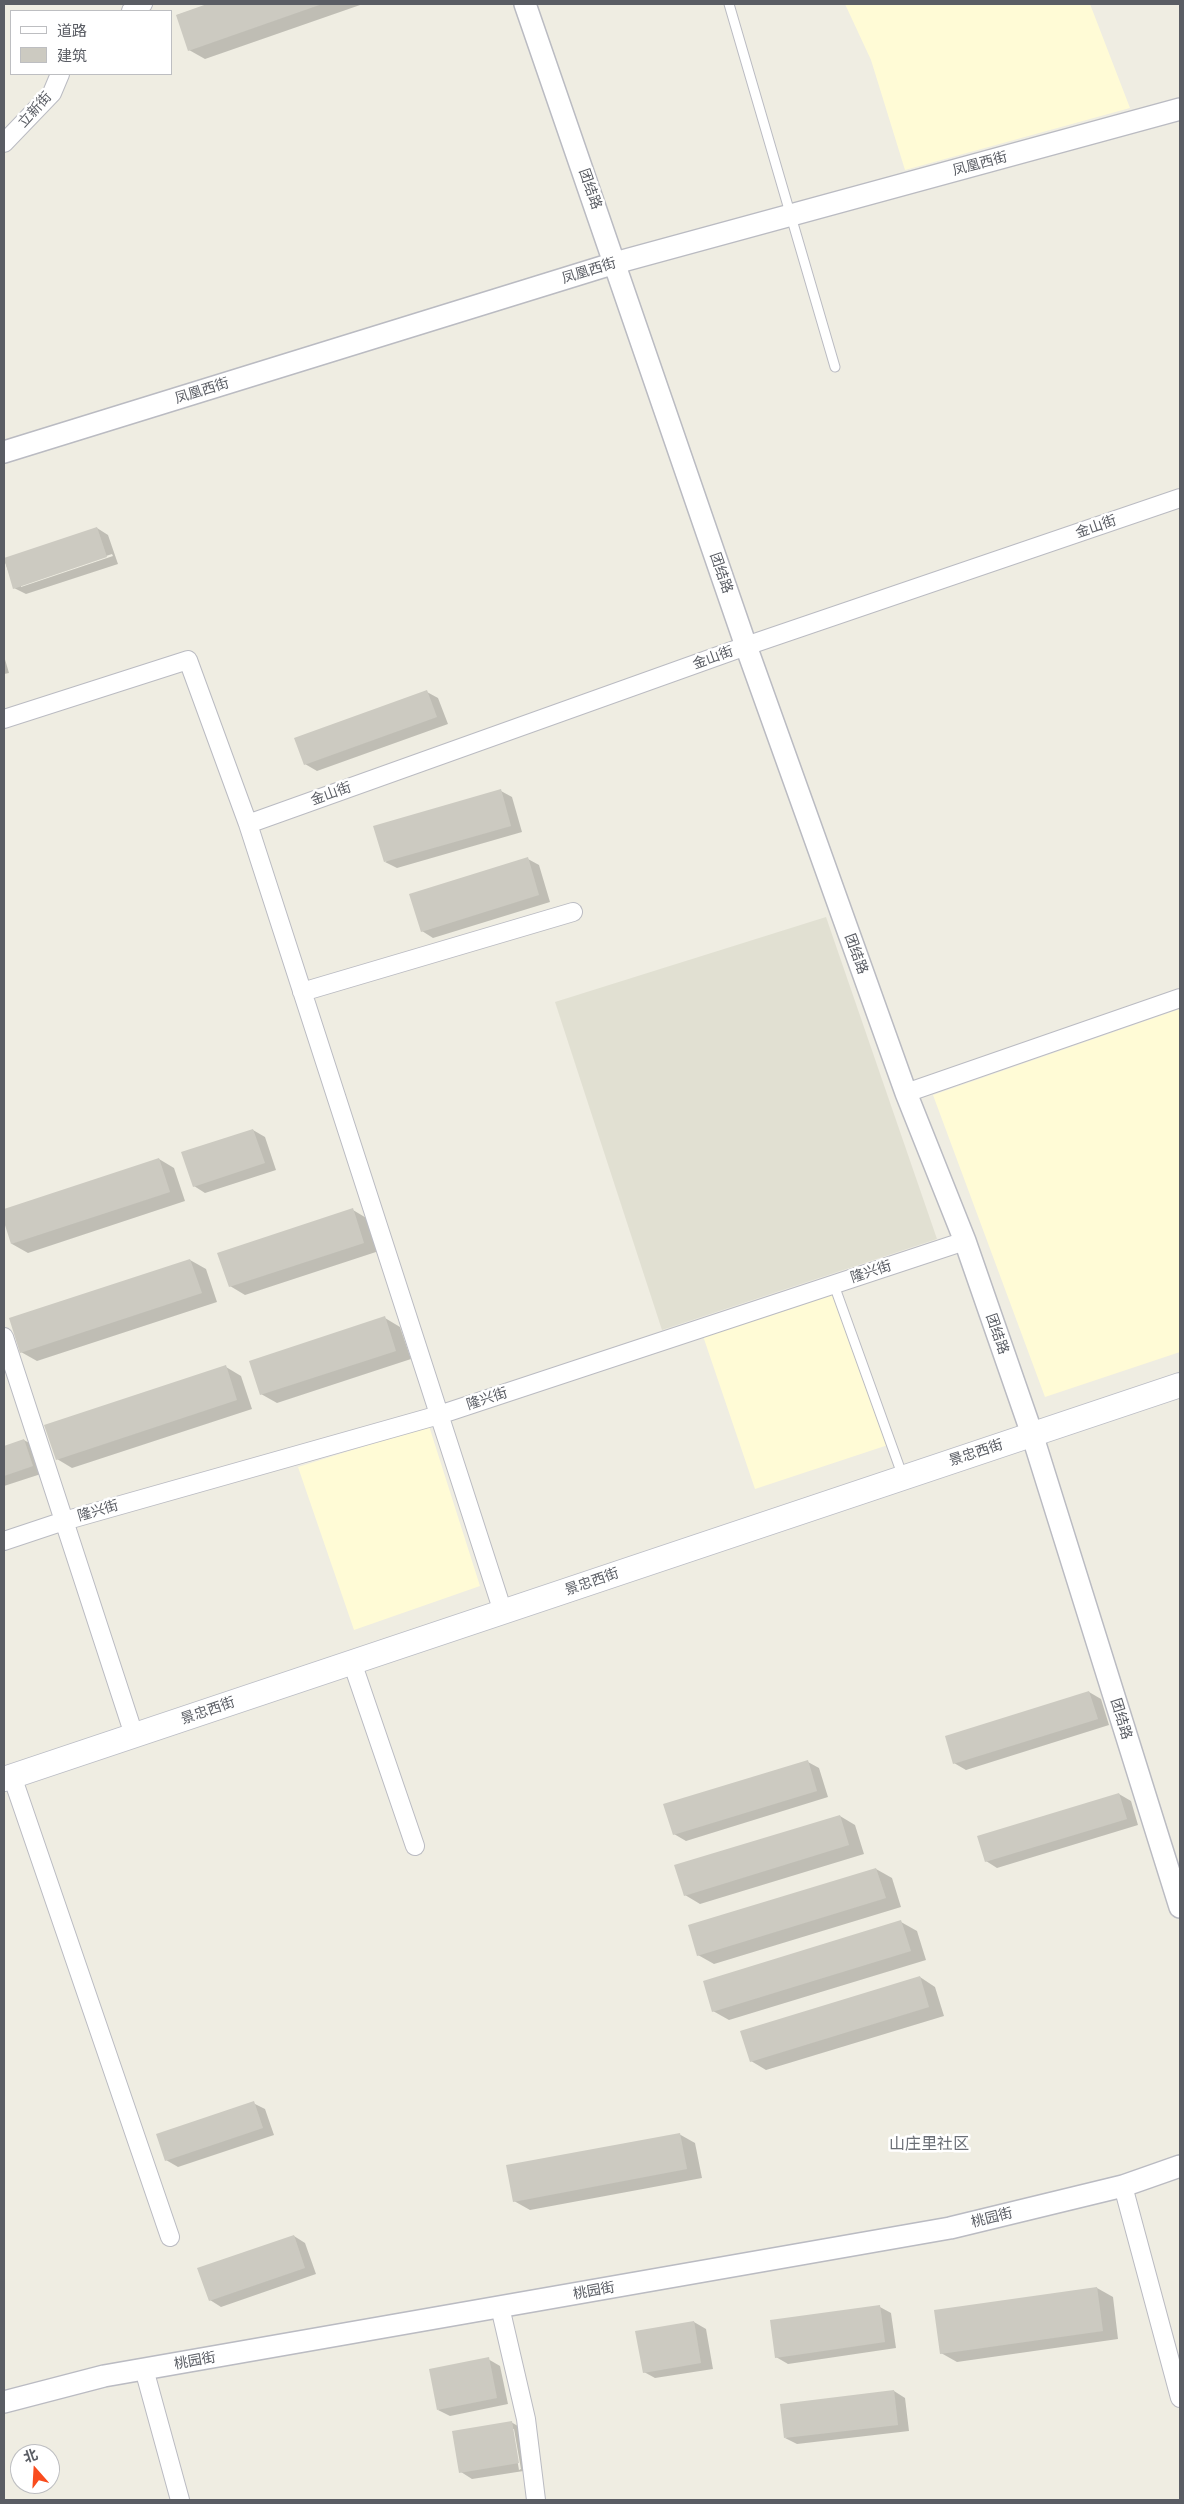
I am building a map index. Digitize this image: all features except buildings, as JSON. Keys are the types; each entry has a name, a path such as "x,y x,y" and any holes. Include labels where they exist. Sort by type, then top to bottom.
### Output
{"main road":[{"name":"景忠西街","path":"8,1778 1180,1385"}],"street":[{"path":"133,10 144,4"},
{"name":"团结路","path":"525,4 746,646 906,1093 965,1241 1032,1434 1180,1907"},
{"name":"立新街","path":"4,143 52,93 60,75"},
{"name":"凤凰西街","path":"4,452 615,263 1180,109"},
{"name":"金山街","path":"248,824 746,646 1180,498"},
{"path":"4,719 188,660 248,824 503,1612"},
{"path":"302,992 573,912"},
{"path":"906,1093 1180,998"},
{"name":"隆兴街","path":"4,1541 64,1521 439,1414 965,1241"},
{"path":"4,1337 134,1735"},
{"path":"352,1662 415,1846"},
{"path":"8,1778 170,2237"},
{"name":"桃园街","path":"4,2402 104,2376 950,2228 1123,2186 1180,2166"},
{"path":"1123,2186 1180,2398"},
{"path":"500,2307 526,2419 536,2500"},
{"path":"144,2369 180,2500"}],"lane":[{"path":"729,4 835,367"},
{"path":"834,1285 903,1477"}],"shaded area":[{"path":"845,4 1090,4 1130,108 905,170 871,60"},
{"path":"826,917 937,1239 662,1330 555,1002"},
{"path":"1180,1009 1180,1352 1045,1397 933,1095"},
{"path":"833,1290 888,1445 755,1489 702,1333"},
{"path":"429,1426 480,1586 354,1630 298,1467"}],"district":[{"name":"山庄里社区","path":"929,2144"}]}
